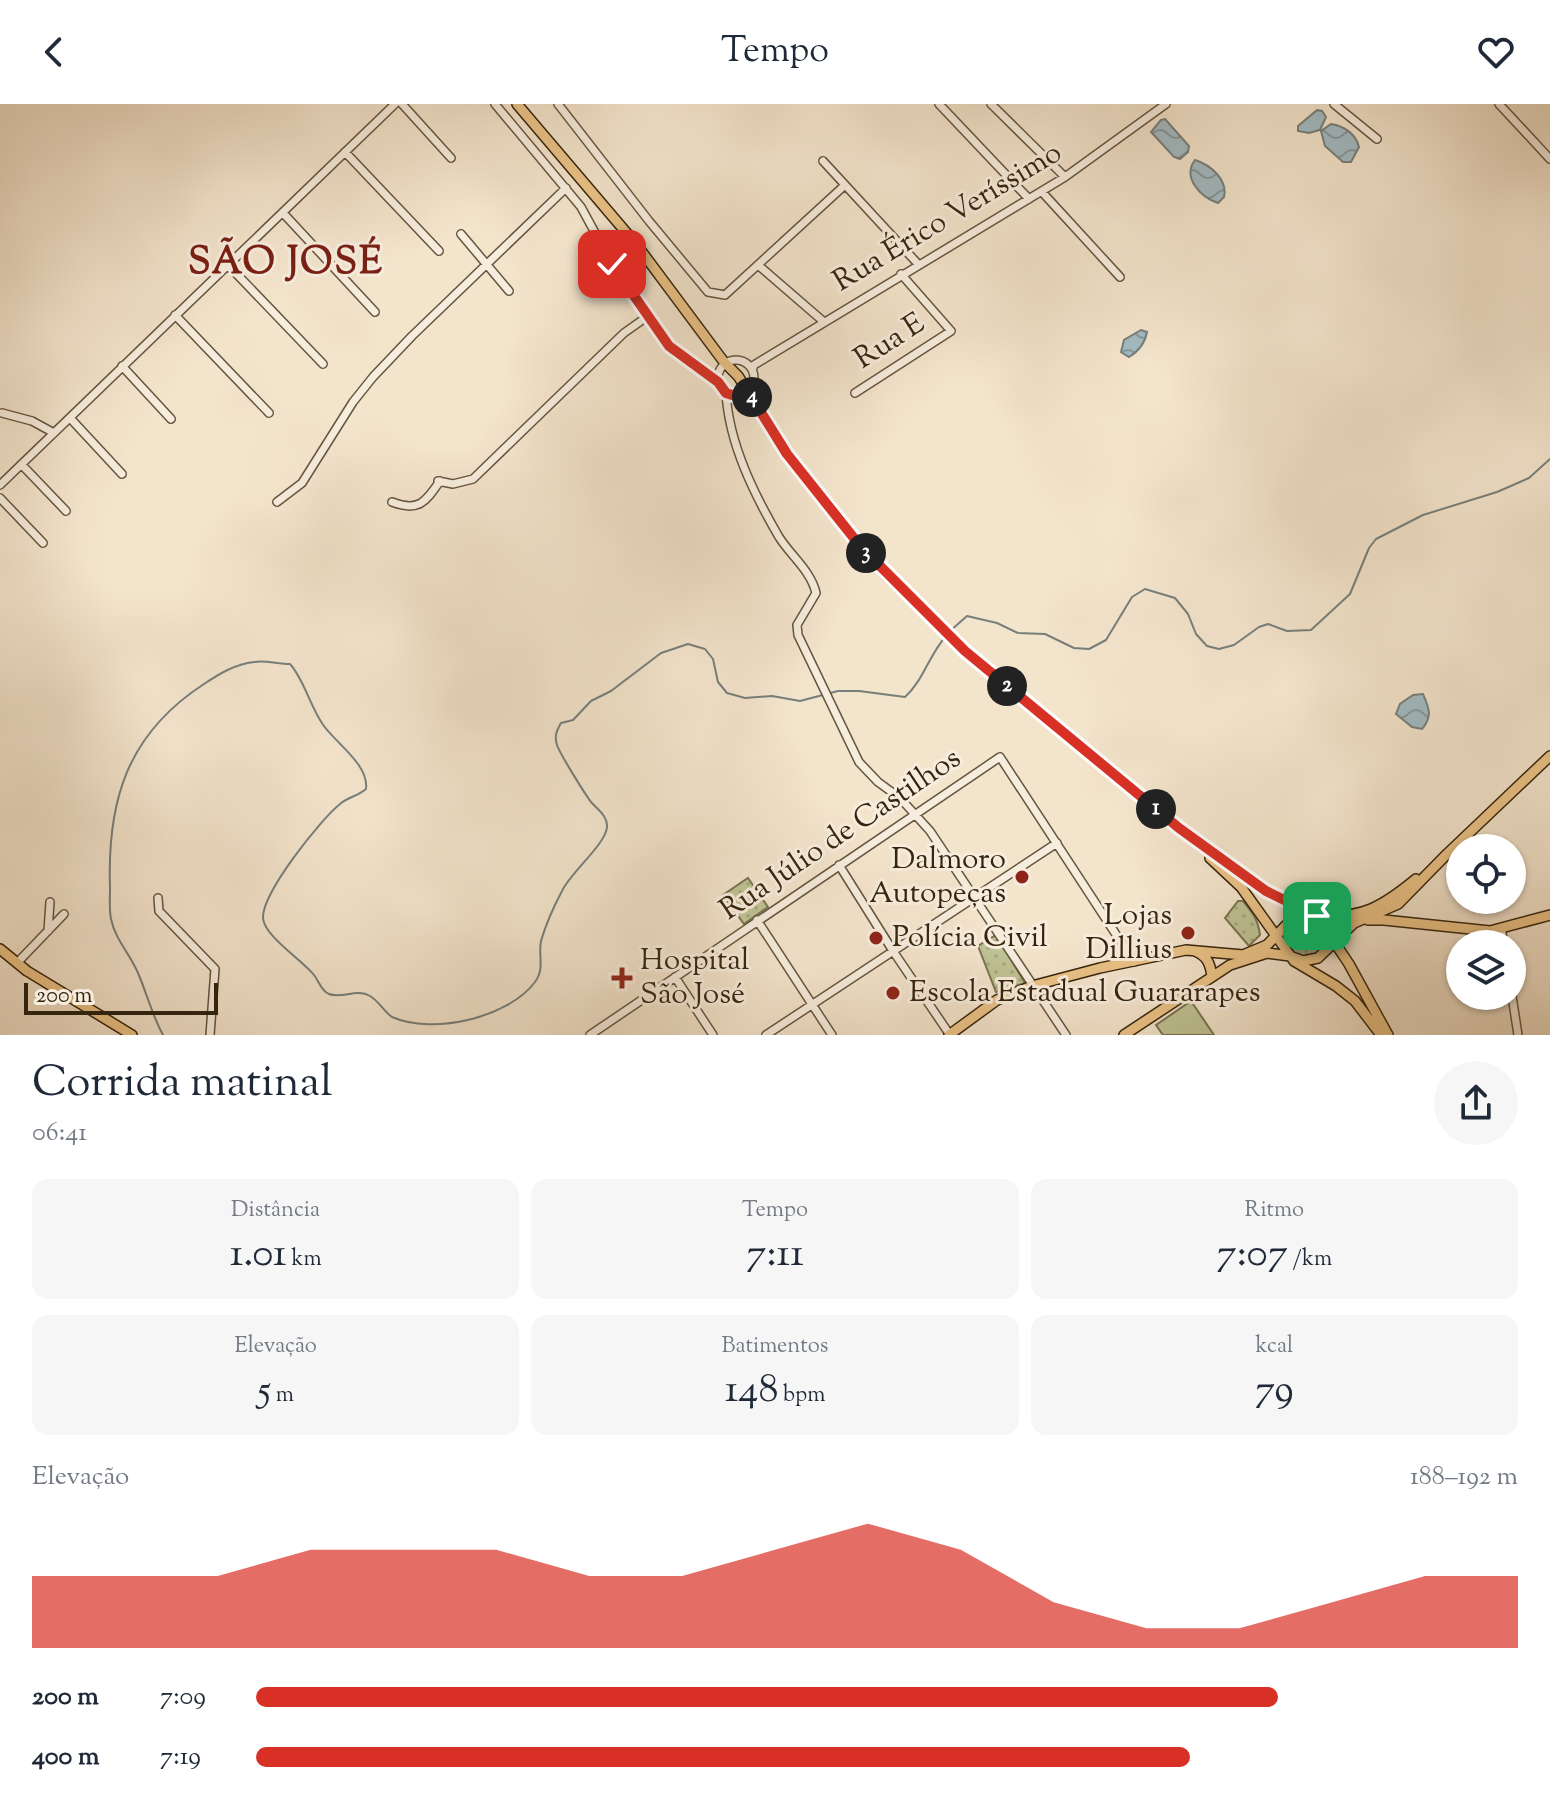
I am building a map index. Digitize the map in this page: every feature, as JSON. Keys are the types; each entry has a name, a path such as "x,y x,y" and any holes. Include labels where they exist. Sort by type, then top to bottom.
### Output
{"main road":[{"path":"517,104 636,244 749,393 787,454 861,547 965,651 1179,828 1266,891 1313,914 1363,916 1424,926 1490,931 1550,915"},
{"path":"1468,834 1550,756"},
{"path":"1179,828 1241,887 1294,961 1355,1001 1381,1035"},
{"path":"1363,916 1398,904 1446,855"},
{"path":"1247,956 1267,953 1311,961 1349,927 1394,897 1446,855"},
{"path":"1398,904 1413,920 1424,926"},
{"path":"1247,956 1266,940 1267,934 1257,908"},
{"path":"1124,1035 1212,976 1267,945 1290,920 1313,914"},
{"path":"1313,914 1335,940 1388,1035"},
{"path":"1283,946 1284,933 1290,920"},
{"path":"1321,955 1325,927"},
{"path":"1349,927 1344,942 1349,964"},
{"path":"0,949 17,963 132,1035"},
{"path":"1193,950 1203,955 1212,976"},
{"path":"950,1035 997,1000 1032,986 1193,950 1275,958 1322,977"}],"street":[{"path":"0,485 395,104"},
{"path":"402,104 451,158"},
{"path":"495,104 581,207 612,264 669,346 718,382 726,393 732,431 755,491 780,538 813,582 816,593 797,625 798,635 859,762 916,813 1066,1035"},
{"path":"558,104 708,292 725,295 845,185"},
{"path":"939,104 1029,199"},
{"path":"991,104 1065,177"},
{"name":"Rua Érico Veríssimo","path":"753,368 901,274 1042,192 1166,104"},
{"path":"1334,104 1377,139"},
{"path":"1499,104 1550,159"},
{"path":"345,152 439,251"},
{"path":"823,161 918,264"},
{"path":"277,502 302,483 353,402 373,377 566,188"},
{"path":"1042,192 1120,277"},
{"path":"283,213 375,312"},
{"path":"461,234 509,291"},
{"path":"228,265 323,364"},
{"path":"758,265 824,322"},
{"name":"Rua E","path":"855,393 951,331 901,274"},
{"path":"175,315 269,413"},
{"path":"392,502 407,508 414,507 428,497 439,481 453,484 473,479 624,333 648,316"},
{"path":"718,382 724,362 737,360 753,368 755,380 749,393 726,393"},
{"path":"122,366 171,419"},
{"path":"2,413 32,421 54,433"},
{"path":"70,418 122,474"},
{"path":"22,465 66,511"},
{"path":"0,498 43,543"},
{"name":"Rua Júlio de Castilhos","path":"592,1034 1000,757 1057,843"},
{"path":"766,1035 1057,843 1134,962"},
{"path":"839,865 950,1035"},
{"path":"158,898 159,911 215,969 210,1035"},
{"path":"48,931 50,902"},
{"path":"17,963 64,914"},
{"path":"757,920 832,1035"},
{"path":"675,977 713,1035"},
{"path":"1514,1010 1518,1035"}],"green space":[{"path":"748,878 768,907 744,924 723,895"},
{"path":"1238,901 1243,901 1250,909 1259,930 1260,935 1249,946 1225,918"},
{"path":"1305,919 1319,924 1324,938 1319,952 1305,957 1291,952 1286,938 1291,924"},
{"path":"996,935 1025,983 996,992 978,946"},
{"path":"1191,1001 1214,1035 1163,1035 1156,1025"}],"water":[{"path":"1317,110 1326,117 1320,130 1309,133 1298,131 1298,126"},
{"path":"1165,119 1189,146 1188,152 1180,159 1174,157 1151,132"},
{"path":"1331,124 1349,131 1355,138 1359,147 1351,162 1343,162 1325,146 1321,131"},
{"path":"1195,160 1212,169 1221,179 1225,191 1218,203 1195,186 1191,173"},
{"path":"1141,330 1147,332 1139,349 1129,357 1121,352 1124,340"},
{"path":"1423,694 1429,712 1422,729 1412,727 1396,714 1400,704 1413,695"}],"waterway":[{"path":"950,631 967,616 997,623 1018,633 1045,634 1074,648 1089,649 1106,640 1132,597 1145,589 1175,598 1188,614 1196,634 1207,646 1219,649 1234,645 1268,624 1287,631 1311,630 1350,594 1369,548 1376,539 1423,515 1497,492 1529,478 1550,459"},
{"path":"163,1035 138,973 111,919 113,826 127,772 156,725 204,684 228,670 258,662 290,664 319,719 351,755 366,780 366,789 331,812 282,875 265,907 265,925 276,940 314,975 326,993 365,994 392,1017 428,1024 469,1020 489,1014 523,995 538,977 541,941 556,903 566,884 605,834 606,819 591,802 557,745 556,733 561,723 573,720 591,701 611,691 661,653 688,644 705,649 713,659 718,682 727,693 745,698 772,696 800,701 838,691 905,697 946,636"}],"place":[{"name":"Dalmoro Autopeças","path":"1022,877"},
{"name":"Lojas Dillius","path":"1188,933"},
{"name":"Polícia Civil","path":"876,938"},
{"name":"Hospital São José","path":"622,978"},
{"name":"Escola Estadual Guararapes","path":"893,993"}],"district":[{"name":"SÃO JOSÉ","path":"286,264"}],"route":[{"path":"612,264 669,346 718,382 726,393 749,393 787,454 861,547 965,651 1179,828 1266,891 1317,916"}]}
